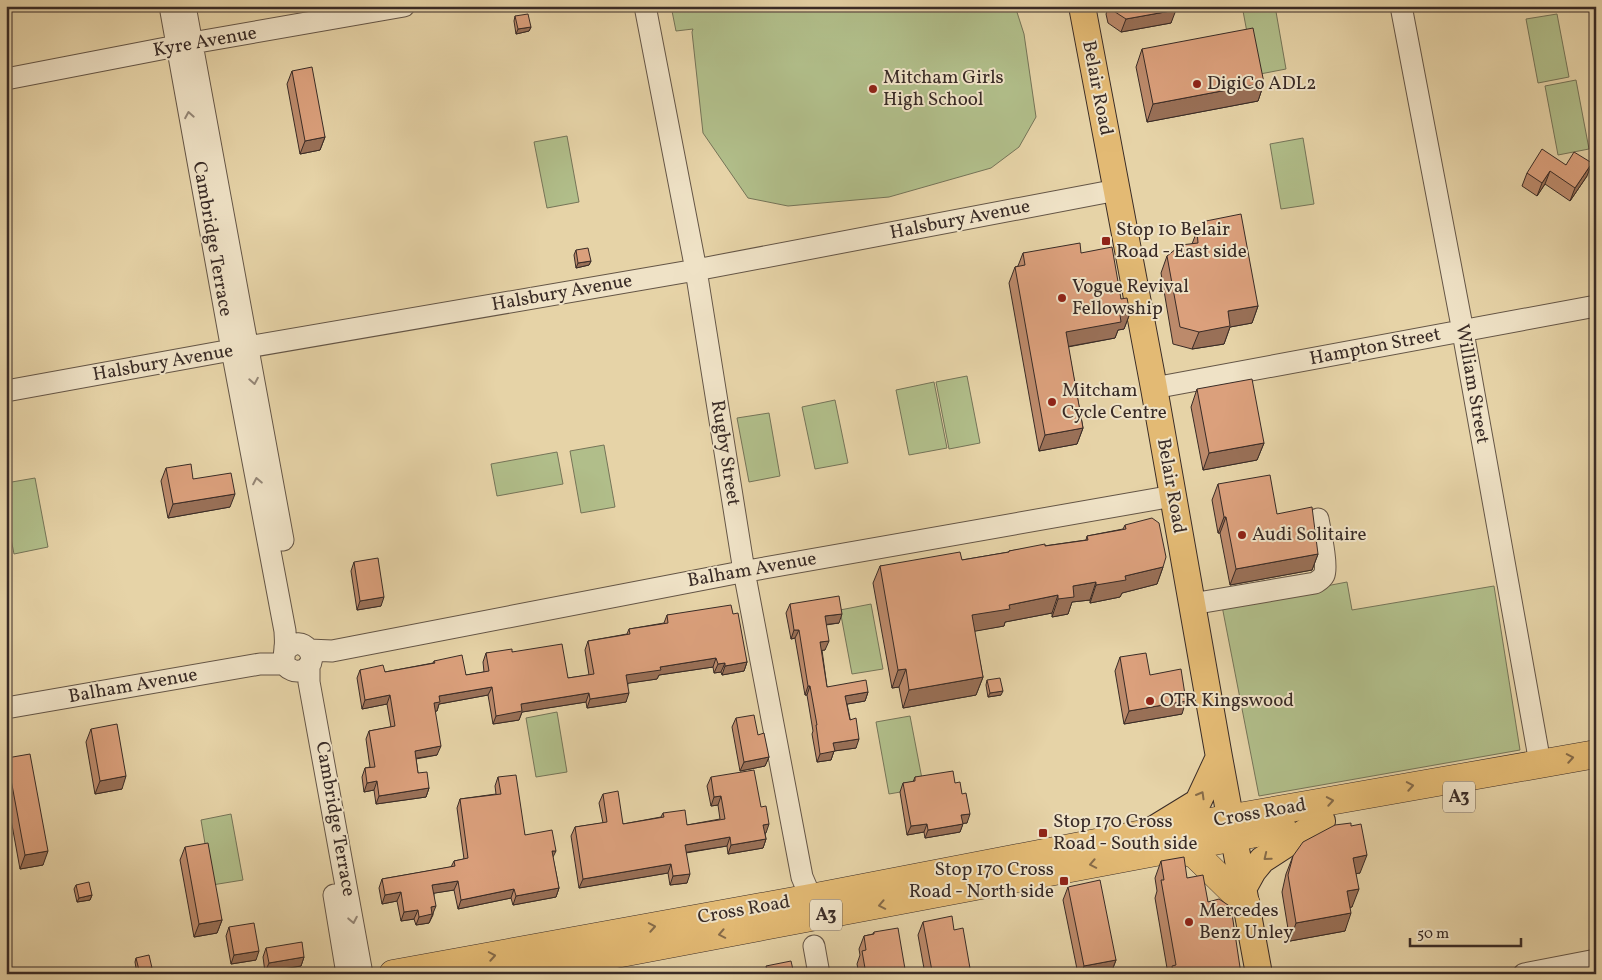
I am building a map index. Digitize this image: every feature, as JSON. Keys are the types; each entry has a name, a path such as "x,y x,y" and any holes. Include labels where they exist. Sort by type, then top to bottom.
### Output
{"highway":[{"name":"Cross Road","path":"510,974 1181,848 1232,828 1540,763 1596,754"},
{"name":"Cross Road","path":"393,974 811,898 1148,833 1322,821 1596,773"},
{"path":"1181,848 1196,855 1244,897"}],"main road":[{"name":"Belair Road","path":"1082,6 1154,388 1259,974"},
{"path":"1148,833 1198,802 1219,757"},
{"path":"1244,897 1253,871 1262,860 1322,821"}],"street":[{"name":"Cambridge Terrace","path":"170,6 185,45 277,549 285,631 309,682 308,716 329,832 347,974"},
{"name":"Cambridge Terrace","path":"185,45 186,6"},
{"name":"Kyre Avenue","path":"6,79 404,6"},
{"name":"Rugby Street","path":"645,6 696,270 744,571 802,878 811,898"},
{"name":"William Street","path":"1401,6 1463,331 1540,763"},
{"name":"Halsbury Avenue","path":"6,391 696,270 1117,190"},
{"name":"Hampton Street","path":"1154,388 1596,306"},
{"name":"Balham Avenue","path":"6,708 260,664 744,571 1173,496"},
{"path":"1192,604 1319,581 1323,576 1325,567 1318,519"},
{"name":"Cambridge Terrace","path":"329,832 362,974"},
{"path":"814,946 820,974"},
{"path":"1524,974 1596,960"}],"green space":[{"name":"Mitcham Girls High School","path":"671,6 700,6 701,12 704,6 1015,6 1024,34 1036,117 1019,147 991,168 889,197 788,206 748,198 703,133 693,29 676,31"},
{"path":"1265,6 1275,6 1286,69 1255,75 1243,11"},
{"path":"1557,14 1569,77 1538,83 1526,19"},
{"path":"1576,80 1589,149 1558,155 1545,86"},
{"path":"567,136 579,202 547,208 534,142"},
{"path":"1303,138 1314,204 1281,209 1270,144"},
{"path":"967,376 980,443 949,449 936,382"},
{"path":"934,382 947,448 909,455 896,390"},
{"path":"835,400 848,463 815,469 802,407"},
{"path":"769,413 780,476 749,482 737,418"},
{"path":"604,445 615,507 581,513 570,451"},
{"path":"557,452 563,484 497,496 491,464"},
{"path":"35,478 48,547 14,554 6,513 6,483"},
{"path":"1347,582 1352,610 1494,586 1520,750 1259,796 1222,606"},
{"path":"871,604 883,669 852,674 840,610"},
{"path":"557,712 567,772 536,777 526,718"},
{"path":"910,716 923,784 912,790 889,794 876,722"},
{"path":"231,814 243,880 212,885 201,820"}],"building":[{"path":"1112,6 1175,6 1176,10 1126,19 1112,10"},
{"path":"528,14 531,27 518,29 515,16"},
{"name":"DigiCo ADL2","path":"1253,28 1264,83 1153,104 1142,49"},
{"path":"312,67 325,137 305,141 292,71"},
{"path":"1542,149 1566,165 1574,152 1592,163 1575,188 1550,171 1542,183 1527,173"},
{"path":"1241,214 1258,306 1228,311 1230,326 1199,332 1180,327 1167,256 1181,245 1198,243 1197,231 1207,229 1206,221"},
{"path":"1080,243 1081,253 1112,247 1121,299 1127,298 1130,313 1120,315 1121,322 1066,332 1083,428 1045,435 1015,267 1025,265 1023,253"},
{"path":"588,248 591,261 578,263 576,250"},
{"path":"1252,379 1264,443 1209,453 1197,389"},
{"path":"191,464 193,479 231,473 235,494 173,504 166,468"},
{"path":"1270,475 1277,514 1312,507 1318,554 1236,569 1218,484"},
{"path":"1152,518 1159,523 1166,557 1163,567 1125,576 1126,580 1096,585 1096,582 1073,586 1074,597 1058,599 1058,595 1009,605 1010,609 972,615 983,677 909,690 906,669 898,670 880,566 960,552 962,560 1045,544 1045,546 1088,540 1087,536 1126,529 1125,525"},
{"path":"378,558 384,597 360,601 354,562"},
{"path":"839,596 842,614 825,616 829,641 820,642 827,687 866,680 868,692 845,696 850,720 856,718 859,739 833,743 835,751 820,754 817,725 810,686 808,686 799,630 794,630 790,604"},
{"path":"731,605 733,614 738,613 747,662 725,666 725,663 718,664 716,658 660,667 661,670 626,675 629,693 590,699 589,693 521,704 522,711 496,716 492,687 439,696 440,702 434,703 441,746 415,751 418,773 427,772 429,788 379,796 377,781 367,783 365,768 375,767 369,731 395,726 390,695 365,700 360,670 383,665 385,672 435,663 434,661 462,655 466,675 489,671 486,653 512,649 512,652 562,644 568,678 594,674 588,641 630,634 629,629 668,623 667,615"},
{"path":"1146,653 1150,675 1181,669 1186,701 1129,711 1120,657"},
{"path":"1000,678 1003,691 990,693 987,680"},
{"path":"754,715 758,735 764,733 769,757 744,762 736,718"},
{"path":"117,724 126,776 100,781 91,729"},
{"path":"30,754 48,851 25,855 7,758"},
{"path":"754,770 761,807 766,806 769,824 763,825 766,839 731,845 730,837 685,845 690,874 673,876 671,864 583,879 575,827 607,822 603,794 618,791 623,824 664,817 663,813 685,810 687,825 725,819 721,796 714,797 711,777"},
{"path":"953,771 955,783 960,782 962,794 966,793 970,814 961,815 963,824 928,830 927,824 911,826 903,783 915,781 915,777"},
{"path":"516,775 525,835 552,830 556,851 552,851 559,888 516,896 514,889 461,900 458,881 432,885 436,906 431,907 432,914 419,917 418,910 404,912 401,892 385,895 382,879 455,866 454,861 468,858 460,799 501,794 498,777"},
{"path":"1351,823 1351,826 1361,824 1367,855 1353,858 1359,889 1347,891 1351,913 1296,923 1288,875 1293,856 1303,842 1335,825"},
{"path":"208,843 222,920 199,924 185,847"},
{"name":"Mercedes Benz Unley","path":"1184,857 1187,878 1203,875 1208,902 1219,899 1231,907 1241,974 1173,974 1172,966 1176,965 1161,880 1164,880 1161,861"},
{"path":"1100,880 1116,960 1084,966 1068,887"},
{"path":"89,882 92,895 79,898 76,885"},
{"path":"952,916 954,930 963,928 971,974 936,974 935,970 932,971 923,922"},
{"path":"254,923 259,951 234,955 229,927"},
{"path":"898,928 905,969 866,974 862,951 866,950 864,936 874,934 874,932"},
{"path":"302,942 304,957 269,963 266,948"},
{"path":"149,955 152,968 139,970 136,958"},
{"path":"791,961 794,974 749,974 767,971 766,966"},
{"path":"740,971 740,974 724,974"}],"place":[{"name":"DigiCo ADL2","path":"1197,84"},
{"name":"Mitcham Girls High School","path":"873,89"},
{"name":"Stop 10 Belair Road - East side","path":"1106,241"},
{"name":"Vogue Revival Fellowship","path":"1062,298"},
{"name":"Mitcham Cycle Centre","path":"1052,402"},
{"name":"Audi Solitaire","path":"1242,535"},
{"name":"OTR Kingswood","path":"1150,701"},
{"name":"Stop 170 Cross Road - South side","path":"1043,833"},
{"name":"Stop 170 Cross Road - North side","path":"1064,881"},
{"name":"Mercedes Benz Unley","path":"1189,922"}]}
